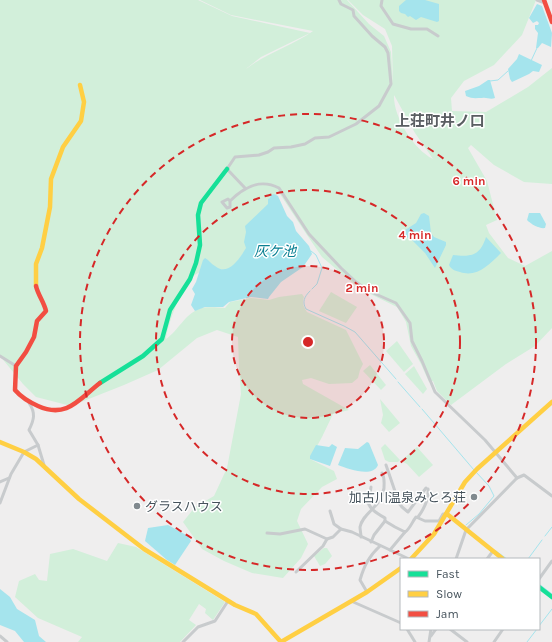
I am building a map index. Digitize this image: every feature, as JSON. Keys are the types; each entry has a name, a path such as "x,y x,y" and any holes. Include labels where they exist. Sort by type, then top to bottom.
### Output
{"street":[{"path":"80,84 84,102 81,121 63,146 51,179 50,208 42,248 36,264 36,288 44,303 46,311 37,321 34,328 34,337 16,366 15,390 20,396 48,410 58,411 82,398 102,382 157,345 162,339 172,305 188,283 194,270 199,250 198,218 201,203 235,156 258,155 268,152 274,148 305,144 315,138 329,137 340,133 362,120 382,101 391,84 388,53 354,16 353,10 341,4 339,0"},
{"path":"382,0 381,6 394,24 411,29 427,29 438,36"},
{"path":"537,0 546,3 552,22"},
{"path":"227,169 245,188"},
{"path":"230,201 245,188 251,185 274,185 279,188 309,234 341,268 356,282 370,292 396,303 410,323 412,341 435,392 486,440 516,478"},
{"path":"0,356 16,366"},
{"path":"28,400 33,408 34,418 29,430 38,445 44,466"},
{"path":"411,558 434,534 465,482 477,469 552,402"},
{"path":"0,442 24,452 44,466 79,499 144,549 228,601 256,614 281,642 367,592 400,569"},
{"path":"0,503 9,478 24,452 38,445"},
{"path":"386,465 399,503 408,512 425,521 439,521 443,514 447,514"},
{"path":"361,537 360,527 380,500 384,492 385,481 382,473"},
{"path":"456,558 466,530 516,478 524,475 552,496"},
{"path":"0,482 9,478"},
{"path":"371,487 368,499 373,510 385,518 386,521 405,532"},
{"path":"390,550 408,530 410,524 426,505 428,496 427,489 408,512"},
{"path":"330,511 334,524 341,529 408,558"},
{"path":"447,514 502,558"},
{"path":"371,542 374,535 386,521"},
{"path":"267,534 280,534 305,529 327,539"},
{"path":"296,572 323,546 327,539 333,537 341,529"},
{"path":"367,592 360,580 365,564 380,546"},
{"path":"488,558 493,551"},
{"path":"540,578 552,561"},
{"path":"540,588 552,597"},
{"path":"183,642 198,627 215,621 228,601"},
{"path":"351,601 352,603 400,623"},
{"path":"408,630 415,642"},
{"path":"429,642 431,630"},
{"path":"430,637 435,630"},
{"path":"451,630 467,642"},
{"path":"494,642 502,630"},
{"path":"0,636 6,642"}],"green space":[{"path":"0,0 198,0 232,16 310,33 313,31 231,15 200,0 347,0 369,24 384,36 391,52 393,87 392,46 385,29 363,15 348,0 536,0 522,35 494,65 464,81 451,98 452,111 486,112 528,87 552,68 552,184 524,182 494,165 471,145 468,148 487,181 497,220 486,225 489,233 508,258 525,266 552,251 552,328 535,346 506,364 451,405 437,391 433,381 429,382 411,346 406,322 397,307 360,289 322,257 278,191 248,247 230,271 208,267 189,280 178,300 166,339 194,311 202,308 225,308 230,302 251,298 269,300 302,294 304,297 303,304 307,312 346,330 363,364 358,378 352,383 329,384 311,378 302,380 303,384 349,410 333,414 310,459 334,471 337,479 322,487 301,509 297,521 308,544 301,558 283,578 252,573 224,561 202,549 183,522 195,507 214,496 227,468 241,394 238,337 217,330 197,338 158,370 71,406 36,397 0,356","holes":["310,33 262,58 246,69 261,57","394,95 415,133 433,159 418,148 406,131 397,112"]},
{"path":"331,292 357,307 346,323 319,311"},
{"path":"397,341 413,364 404,372 386,351"},
{"path":"370,365 386,385 381,390 363,371"},
{"path":"414,366 427,389 423,394 405,374"},
{"path":"380,399 400,423 389,432 381,423 383,415"},
{"path":"385,444 400,460 398,462 389,462 385,460 381,448"},
{"path":"417,447 433,465 419,477 407,464 401,461"},
{"path":"118,543 136,547 225,602 213,620 205,613 206,609 199,604 189,620 196,625 180,642 78,642 82,637 38,618 15,597 19,581 35,574 39,580 47,581 50,554 73,549 107,561"},
{"path":"324,548 327,548 332,556 325,564 320,566 314,556"}],"water":[{"path":"406,0 425,0 439,4 439,21 437,22 421,17 416,20 401,13 399,11 399,6"},
{"path":"537,4 542,6 552,33 551,47 542,43 538,48 536,48 538,33 535,29 535,25 538,25 539,23 537,21 533,23 529,18"},
{"path":"519,54 542,65 539,72 533,71 512,82 508,69 517,59"},
{"path":"490,80 495,98 470,98 466,96 465,91 479,86"},
{"name":"灰ケ池","path":"274,194 278,196 287,216 293,222 296,231 309,246 312,254 303,267 281,282 268,299 251,297 229,302 223,307 205,307 195,311 191,305 195,294 192,289 196,282 203,260 205,258 220,269 229,268 233,265 246,248 244,242 246,232 245,226 268,204 268,199"},
{"path":"424,213 429,216 431,233 434,237 446,242 435,268 425,253 412,240 401,234 416,223 421,214"},
{"path":"529,213 540,213 546,224 545,228 535,226 527,220"},
{"path":"486,237 501,253 483,269 478,272 466,273 458,272 451,268 449,265 453,255 465,256 478,252"},
{"path":"367,442 369,443 378,465 375,469 366,472 348,469 338,465 345,448 358,449"},
{"path":"332,444 337,447 330,466 310,459 316,445 329,447"},
{"path":"168,525 188,536 191,541 175,565 145,541 148,528"},
{"path":"0,589 10,597 17,609 35,620 39,636 46,642 24,642 15,631 0,625"}],"waterway":[{"path":"531,61 537,48"},
{"path":"490,81 498,80 508,71"},
{"path":"311,251 316,255 322,268 317,284 312,289"},
{"path":"310,291 304,300 306,309 355,332 396,379"},
{"path":"398,382 420,407"},
{"path":"422,409 474,470"},
{"path":"466,525 479,514 494,496 489,486 476,472"},
{"path":"545,536 552,527"},
{"path":"529,558 542,540"},
{"path":"496,551 506,558"},
{"path":"540,585 552,594"},
{"path":"540,625 552,609"},
{"path":"527,642 536,630"}],"traffic: fast":[{"path":"100,383 143,356 162,339 170,310 190,279 196,263 200,245 198,215 201,203 227,169"},
{"path":"540,588 552,597"}],"traffic: slow":[{"path":"36,286 36,264 42,248 50,207 51,179 63,147 81,121 84,102 80,85"},
{"path":"412,558 434,534 465,482 477,469 552,402"},
{"path":"0,442 24,452 36,459 79,499 144,549 235,605 256,614 281,642"},
{"path":"447,514 502,558"},
{"path":"281,642 367,592 400,569"}],"traffic: jam":[{"path":"544,0 552,22"},
{"path":"36,286 46,311 37,321 34,337 16,366 15,390 28,401 38,406 57,410 65,409 79,401 100,383"}],"place":[{"name":"加古川温泉みとろ荘","path":"474,497"},
{"name":"グラスハウス","path":"137,506"}],"district":[{"name":"上荘町井ノ口","path":"440,121"}]}
